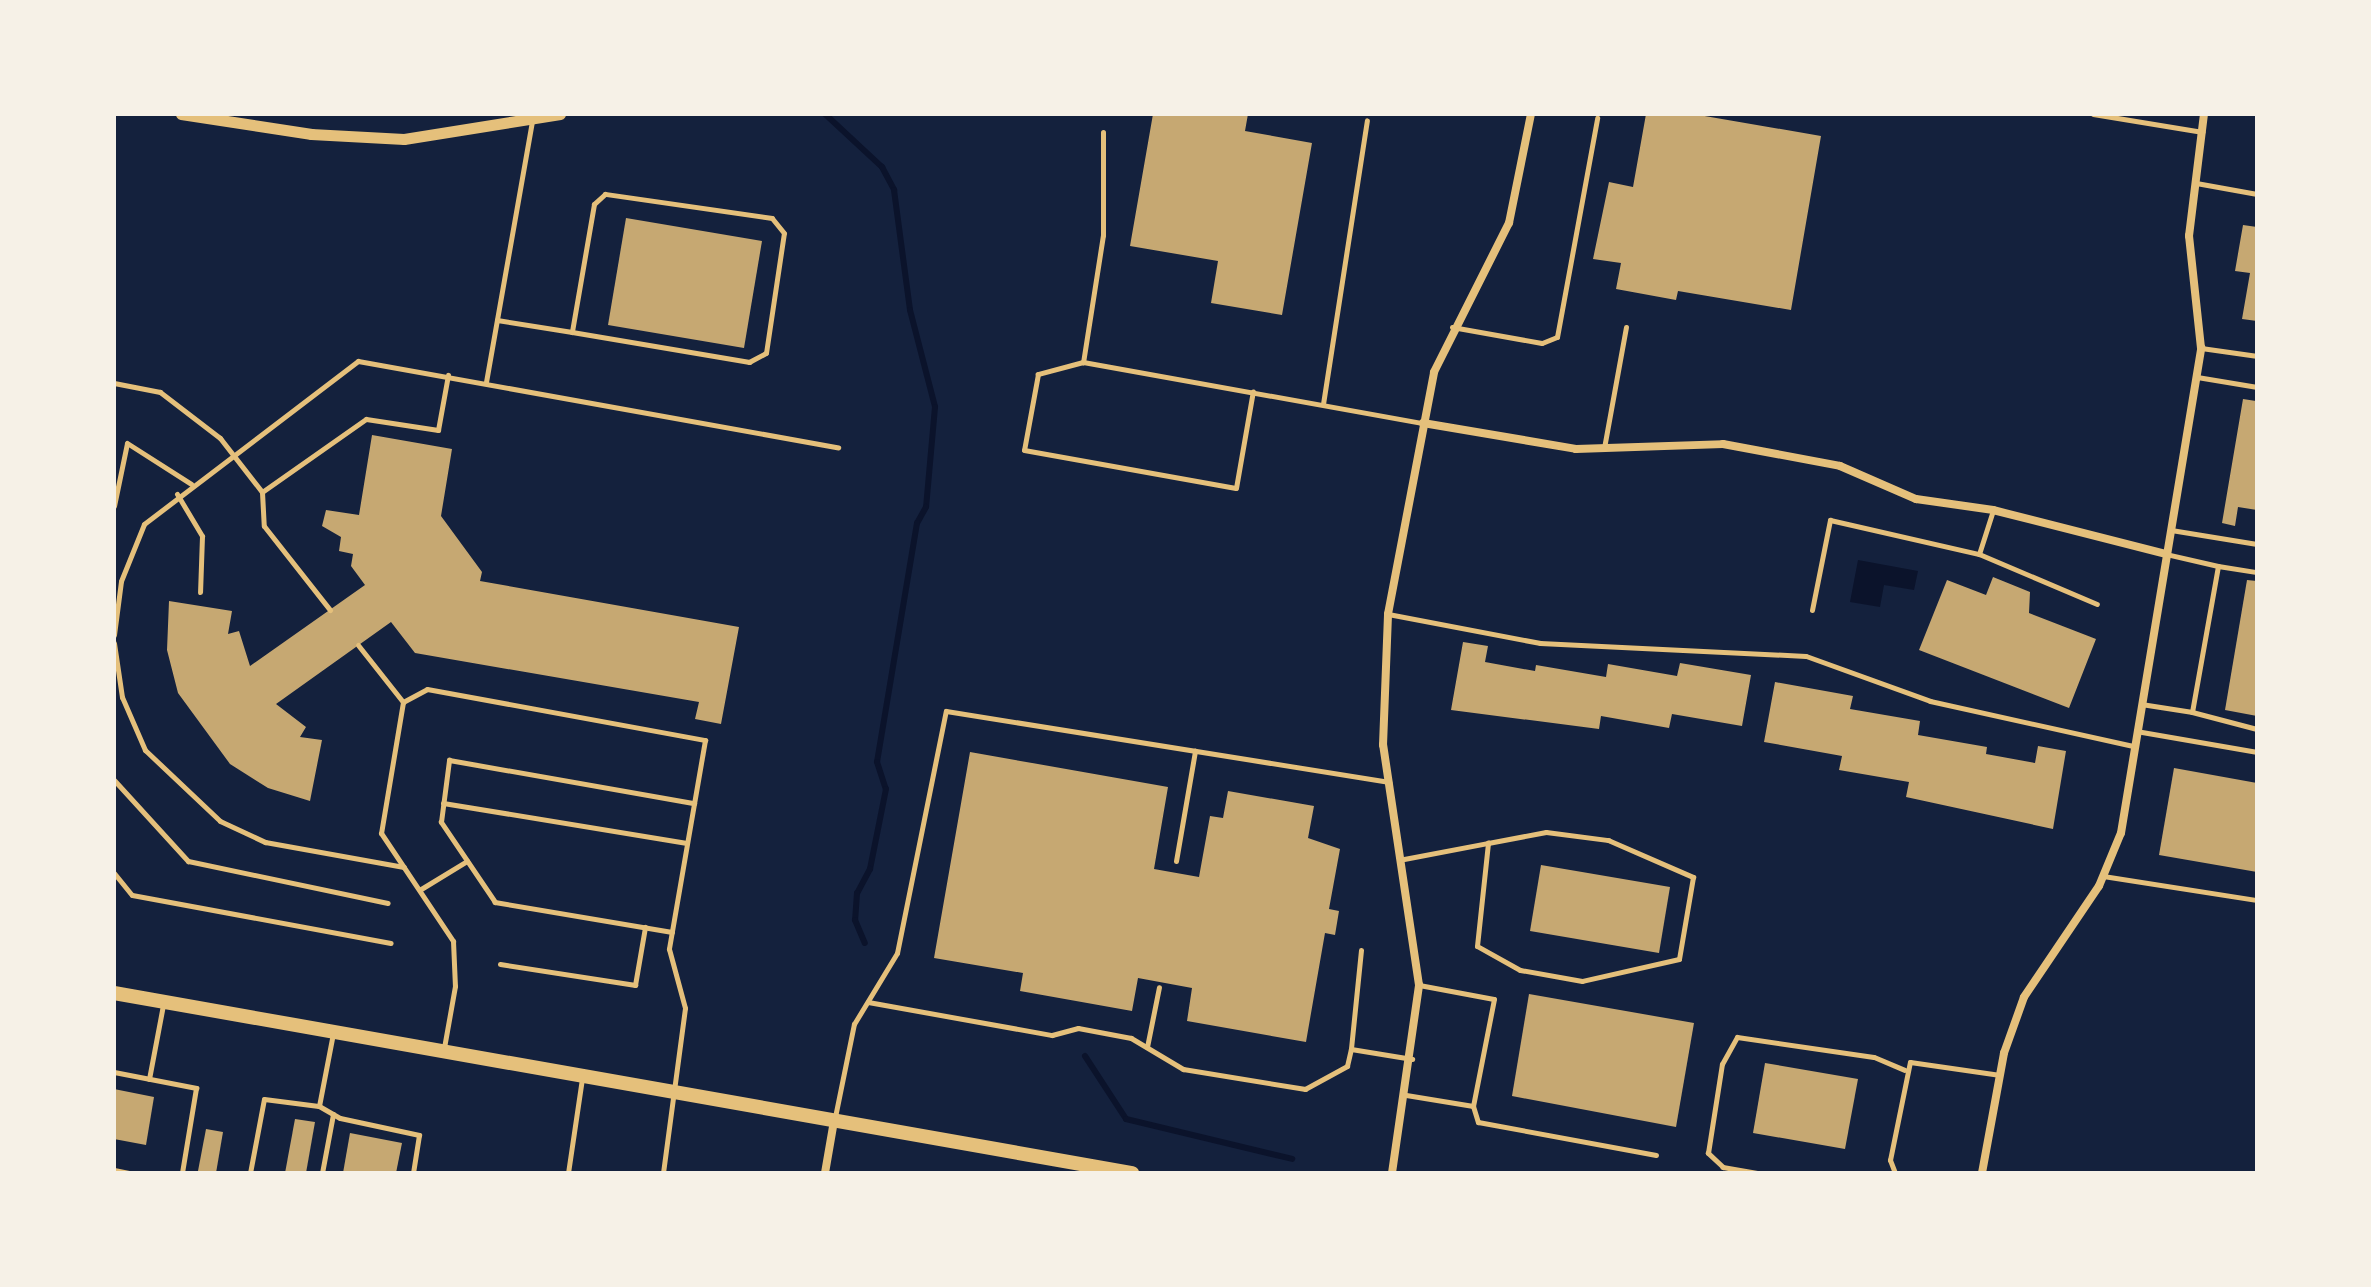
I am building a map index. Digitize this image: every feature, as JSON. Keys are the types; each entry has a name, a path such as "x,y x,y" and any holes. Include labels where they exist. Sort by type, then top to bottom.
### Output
{"main road":[{"path":"114,993 1096,1170 1125,1172"}],"street":[{"path":"181,114 354,138 499,128 560,114"},
{"path":"496,114 499,128"},
{"path":"1392,1173 1412,1059 1419,985 1382,703 1388,614 1423,423 1452,327 1509,223 1531,114"},
{"path":"1982,1173 2000,1075 2024,997 2103,876 2121,833 2135,731 2201,348 2189,236 2204,114"},
{"path":"1423,423 1604,448 1723,444 1840,466 1916,499 1993,510 2166,554"},
{"path":"825,1173 834,1121"}],"lane":[{"path":"2093,114 2204,132"},
{"path":"1452,327 1542,343 1557,337 1597,118"},
{"path":"1323,404 1367,120"},
{"path":"486,382 532,122"},
{"path":"1083,362 1103,235 1103,132"},
{"path":"2195,183 2257,194"},
{"path":"497,320 749,362 766,353 784,233 772,218 605,194 594,204 572,332"},
{"path":"1604,448 1626,327"},
{"path":"2201,348 2257,356"},
{"path":"114,635 121,581 144,524 177,494 358,361 838,447"},
{"path":"1253,391 1236,488 1024,450 1038,374 1083,362 1253,391 1423,423"},
{"path":"262,492 366,419 438,430 448,375"},
{"path":"2197,377 2257,387"},
{"path":"114,383 160,392 232,454 262,492 264,526 330,610"},
{"path":"114,506 127,443 191,484"},
{"path":"177,494 202,536 200,592"},
{"path":"1979,554 1993,510"},
{"path":"1812,610 1830,520 1979,554 2097,604"},
{"path":"2170,530 2257,544"},
{"path":"2166,554 2257,572"},
{"path":"2192,712 2218,566"},
{"path":"1388,614 1540,643 1806,656 1930,701 2133,746"},
{"path":"114,643 122,697 145,750 220,821 265,842 405,867"},
{"path":"358,645 403,702 381,833 421,889 457,954 443,1052"},
{"path":"403,702 427,689 705,740 669,949 685,1008 671,1092 663,1173"},
{"path":"2140,704 2192,712 2257,729"},
{"path":"834,1121 854,1024 897,953 946,711 1390,782"},
{"path":"2135,731 2257,752"},
{"path":"1176,861 1195,751"},
{"path":"672,932 495,902 441,822 449,760 694,803"},
{"path":"114,780 188,861 388,903"},
{"path":"443,803 687,843"},
{"path":"1404,859 1488,843 1546,832 1608,840 1693,877 1679,959 1582,981 1520,970 1477,946 1488,843"},
{"path":"421,889 467,861"},
{"path":"114,873 132,895 391,943"},
{"path":"2103,876 2257,900"},
{"path":"500,964 635,985 645,927"},
{"path":"868,1002 1052,1035 1078,1028 1147,1047 1183,1069 1305,1089 1347,1066 1361,950"},
{"path":"1419,985 1494,999 1473,1106"},
{"path":"1147,1047 1159,987"},
{"path":"149,1079 164,1002"},
{"path":"319,1106 333,1032"},
{"path":"1757,1173 1723,1167 1708,1153 1722,1064 1737,1037 1874,1057 1904,1070 1923,1062 2000,1075"},
{"path":"1351,1049 1412,1059"},
{"path":"1893,1172 1904,1070"},
{"path":"114,1072 196,1088 182,1173"},
{"path":"568,1173 583,1077"},
{"path":"1406,1095 1473,1106 1490,1128 1656,1155"},
{"path":"250,1173 264,1099 319,1106 333,1114 419,1135 413,1173"},
{"path":"322,1173 333,1114"},
{"path":"114,1170 129,1173"}],"water":[{"path":"1858,560 1918,571 1914,590 1884,585 1880,607 1850,602"}],"building":[{"path":"1153,114 1248,114 1245,131 1312,143 1282,315 1211,303 1218,261 1130,246"},
{"path":"1646,114 1693,114 1821,136 1791,310 1678,291 1676,300 1616,289 1621,263 1593,259 1609,182 1633,187"},
{"path":"626,218 762,241 744,348 608,325"},
{"path":"2243,225 2257,227 2257,321 2242,319 2250,273 2235,271"},
{"path":"2243,399 2256,401 2257,510 2238,507 2235,526 2222,523"},
{"path":"372,435 452,449 441,516 482,572 480,581 739,627 721,724 695,719 699,702 415,653 391,622 276,704 306,727 300,737 322,740 310,801 268,788 230,764 178,693 167,650 169,601 232,611 228,634 239,631 250,666 365,585 351,566 353,554 339,551 341,537 322,526 326,510 359,515"},
{"path":"1993,577 2030,592 2029,613 2096,639 2069,708 1919,650 1947,580 1986,595"},
{"path":"2247,580 2257,581 2257,716 2225,710"},
{"path":"1463,642 1488,646 1485,662 1535,671 1536,665 1606,677 1608,664 1677,676 1680,663 1751,675 1742,726 1672,714 1669,728 1601,716 1599,729 1451,710"},
{"path":"1775,682 1853,696 1850,709 1920,721 1918,735 1987,747 1986,754 2035,763 2038,746 2066,751 2053,829 1906,797 1909,782 1839,770 1842,756 1764,742"},
{"path":"970,752 1168,787 1154,869 1199,877 1210,816 1223,818 1228,791 1314,806 1308,838 1340,849 1329,909 1339,911 1335,935 1325,933 1306,1042 1187,1021 1192,988 1138,978 1132,1011 1020,991 1023,973 934,958"},
{"path":"2174,768 2257,783 2257,872 2159,855"},
{"path":"1541,865 1670,887 1659,953 1530,931"},
{"path":"1529,994 1694,1023 1676,1127 1512,1096"},
{"path":"1765,1063 1858,1079 1845,1149 1753,1133"},
{"path":"114,1089 154,1097 146,1145 114,1139"},
{"path":"295,1119 315,1122 306,1173 285,1173"},
{"path":"206,1129 223,1132 216,1173 198,1171"},
{"path":"350,1133 402,1143 396,1173 343,1173"}],"waterway":[{"path":"825,114 882,167 894,190 910,310 935,407 926,507 917,523 877,762 886,789 870,869 857,893 855,920 865,943"},
{"path":"1085,1056 1126,1119 1292,1159"}]}
